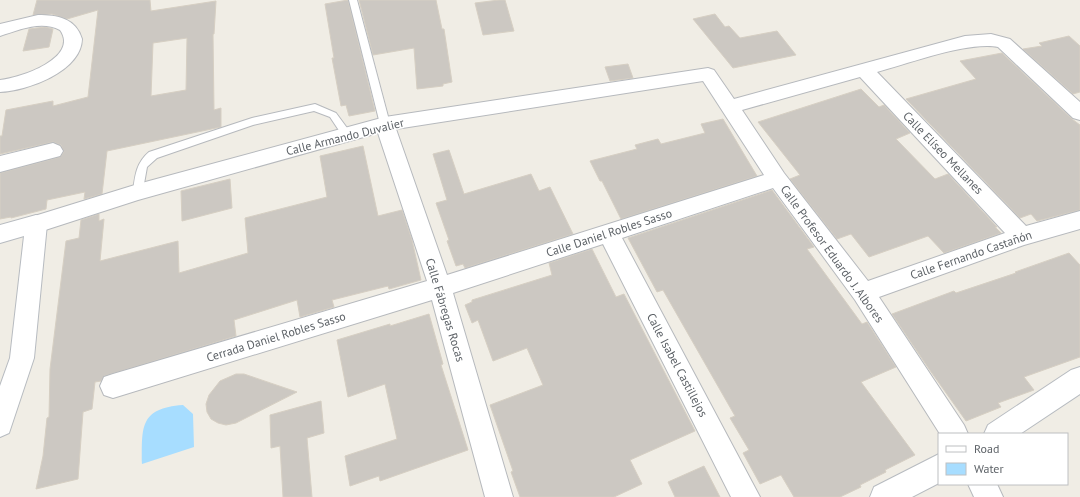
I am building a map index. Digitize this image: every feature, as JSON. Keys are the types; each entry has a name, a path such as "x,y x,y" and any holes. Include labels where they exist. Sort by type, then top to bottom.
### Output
{"street":[{"path":"2,87 24,82 53,68 66,57 72,45 73,38 70,29 59,23 45,20 33,21 5,28"},
{"path":"730,107 965,42 991,40 1004,43 1080,112"},
{"name":"Calle Elíseo Mellanes","path":"864,70 1022,236"},
{"name":"Calle Armando Duvalier","path":"0,234 138,192 385,124 708,74"},
{"name":"Calle Profesor Eduardo J. Albores","path":"708,74 777,179 863,293 954,433"},
{"name":"Calle Fábregas Rocas","path":"385,124 440,287 499,497"},
{"path":"0,164 53,151"},
{"name":"Calle Daniel Robles Sasso","path":"440,287 777,179"},
{"name":"Calle Fernando Castañón","path":"863,293 1022,236 1080,220"},
{"path":"0,424 22,358 36,224"},
{"name":"Calle Isabel Castillejos","path":"608,233 746,497"},
{"name":"Cerrada Daniel Robles Sasso","path":"113,386 440,287"},
{"path":"999,433 1080,379"},
{"path":"884,497 938,469"},
{"path":"983,485 989,497"}],"lane":[{"path":"354,0 385,124"},
{"path":"138,192 142,168 145,160 153,155 252,122 315,107 327,111 333,116 340,123 347,135"}],"water":[{"path":"183,405 193,414 194,447 142,464 142,440 146,422 151,415 158,410"}],"building":[{"path":"37,0 150,0 151,11 216,1 213,34 214,110 221,108 221,127 107,151 102,194 84,199 85,192 47,200 46,209 11,218 0,219 0,173 60,157 64,152 61,145 53,142 0,154 0,136 2,136 6,110 53,101 53,106 88,97 98,10 67,19 52,14 33,15","holes":["187,38 186,90 151,96 153,43"]},
{"path":"348,0 375,111 349,116 346,105 341,106 332,58 334,58 325,4"},
{"path":"359,0 436,0 442,29 444,29 452,82 443,84 443,86 417,89 414,48 373,55"},
{"path":"505,0 514,31 483,35 475,3"},
{"path":"715,14 725,27 729,26 740,38 777,31 796,55 733,68 693,19"},
{"path":"45,27 53,29 49,47 23,51 29,29"},
{"path":"1069,36 1080,46 1080,92 1073,94 1023,49 1042,46 1039,43"},
{"path":"1002,53 1080,125 1080,210 1037,221 1031,214 1020,218 906,99 976,79 960,61"},
{"path":"628,64 633,78 610,81 605,67"},
{"path":"861,89 879,107 884,105 910,133 896,139 935,179 948,174 1001,233 944,253 928,236 869,257 851,234 837,239 790,179 800,175 758,122"},
{"path":"723,119 757,176 621,219 590,161 637,149 635,145 658,139 661,144 705,133 701,124"},
{"path":"363,146 378,216 402,210 412,240 421,280 389,289 388,286 332,300 334,307 300,317 297,300 234,320 236,336 104,376 101,381 95,382 92,409 83,412 78,479 36,489 43,456 47,418 49,417 50,369 66,241 79,238 81,220 99,214 99,221 104,219 100,261 178,241 179,273 248,253 245,218 327,197 320,156"},
{"path":"449,150 464,194 531,174 539,191 550,187 573,234 465,268 463,264 456,266 436,203 447,200 433,154"},
{"path":"230,179 232,208 182,221 181,191"},
{"path":"772,190 814,247 807,249 862,324 867,322 896,367 861,382 915,455 885,470 886,472 860,485 861,487 840,497 794,497 781,475 760,484 743,453 749,450 730,418 735,416 663,290 657,292 628,238"},
{"path":"592,249 616,297 624,294 695,431 630,460 642,484 614,497 520,497 511,472 513,471 490,405 543,385 527,348 493,361 478,320 472,323 465,305 472,302 472,300 552,275 549,263"},
{"path":"1069,253 1080,265 1080,357 1024,377 1034,390 998,403 1001,407 966,421 892,314 954,291 956,293 1016,273 1015,272"},
{"path":"429,314 443,364 441,365 468,450 380,481 379,476 350,486 345,456 397,439 385,384 348,397 337,340"},
{"path":"236,374 244,374 297,392 236,423 226,425 218,423 211,419 207,412 206,404 209,395 220,381"},
{"path":"321,401 324,433 307,438 312,497 283,497 280,446 271,448 270,415"},
{"path":"704,466 720,497 675,497 668,482"}]}
